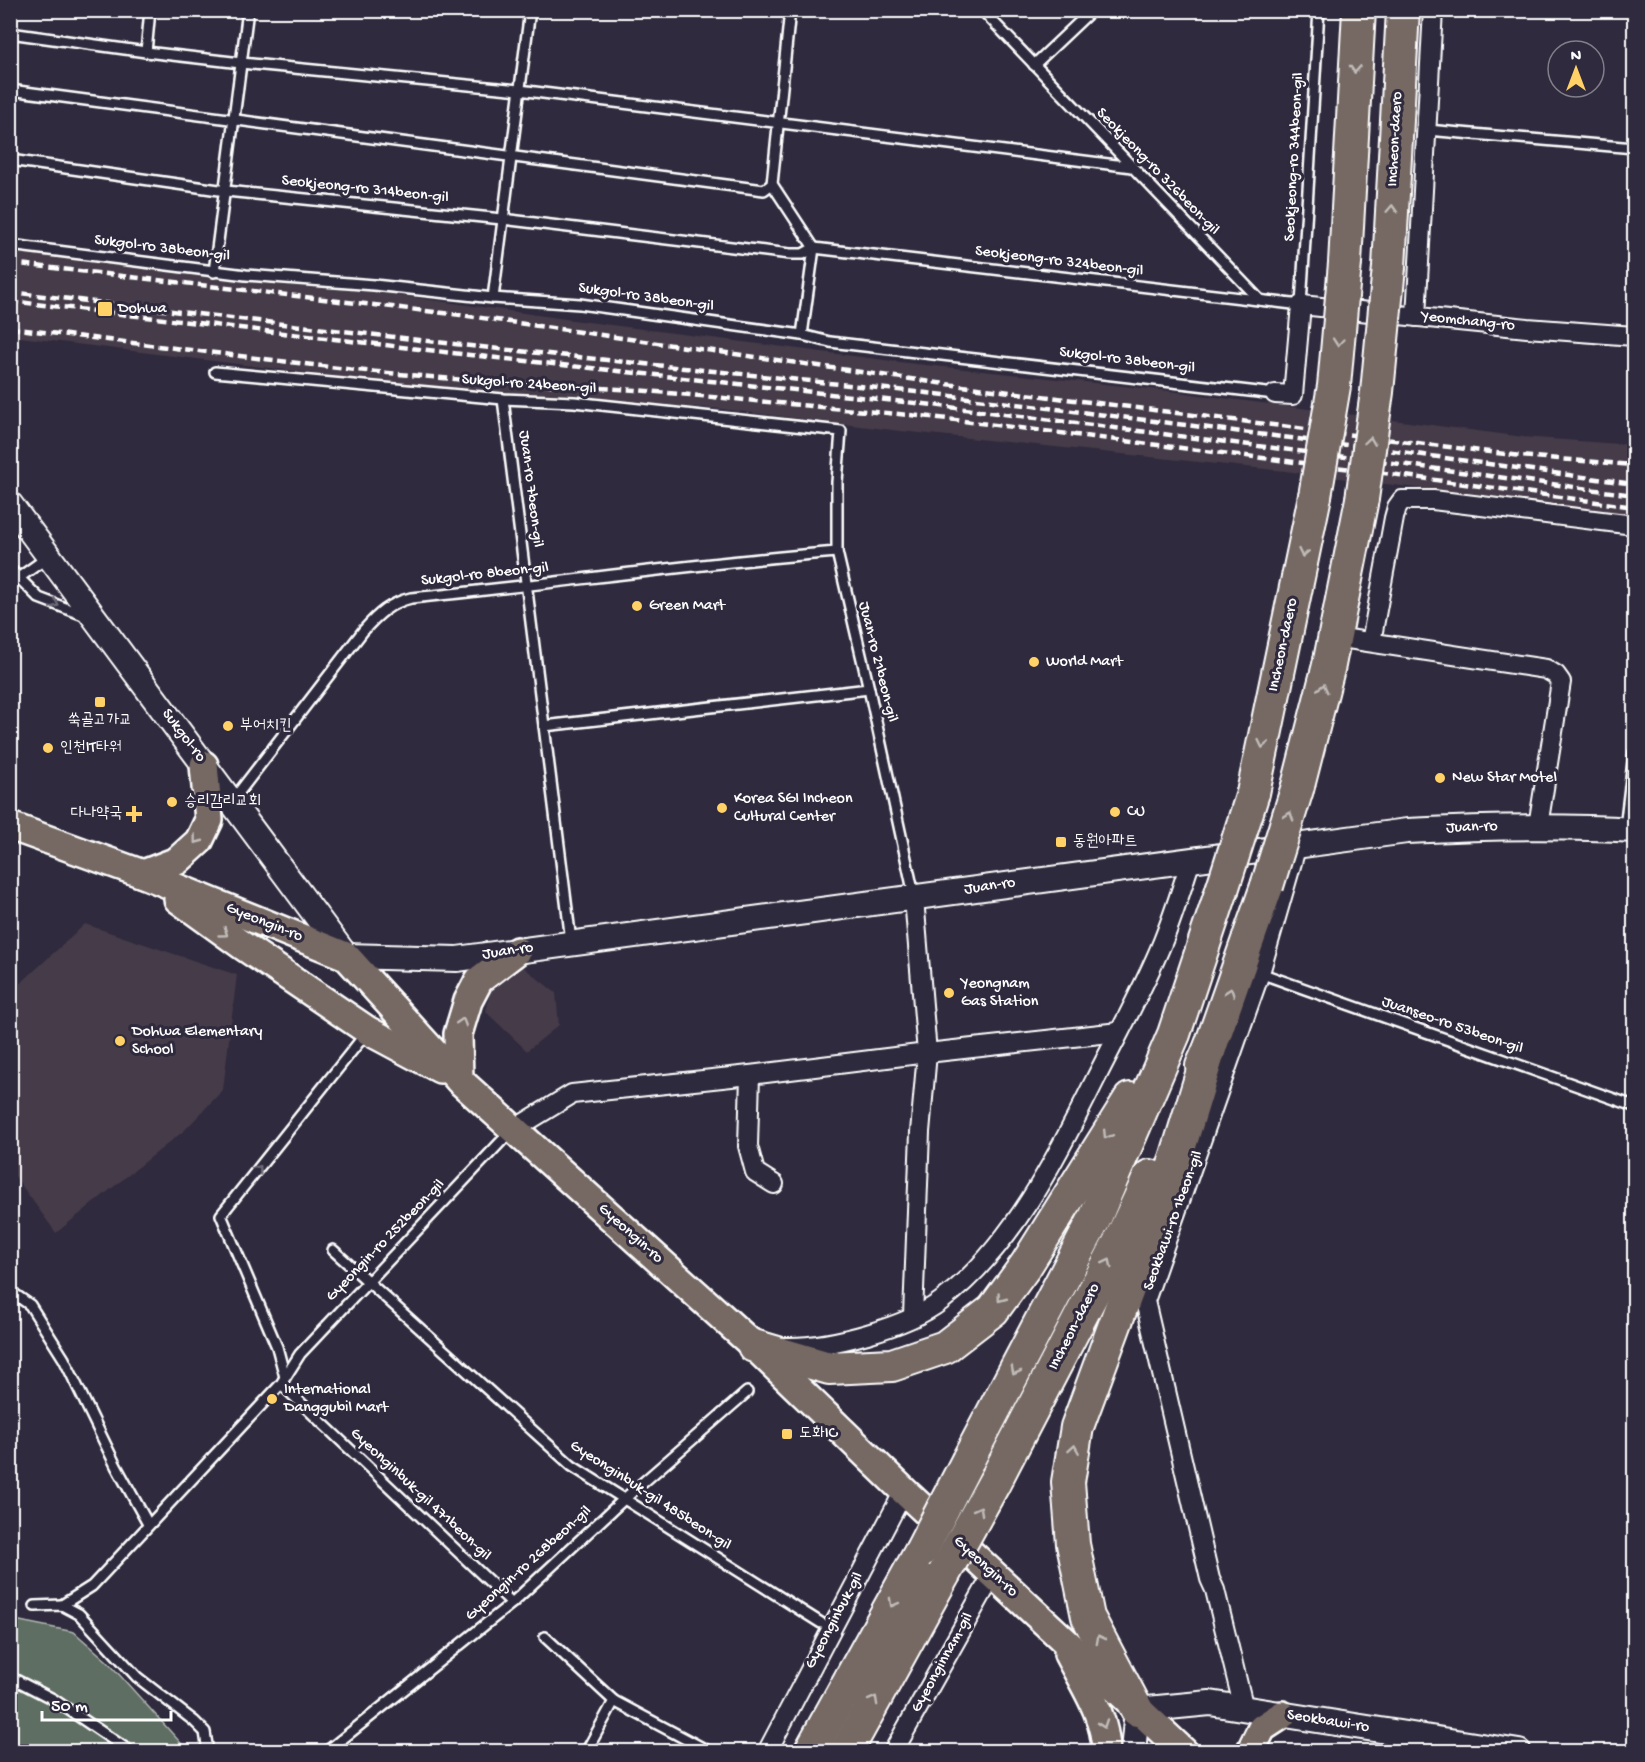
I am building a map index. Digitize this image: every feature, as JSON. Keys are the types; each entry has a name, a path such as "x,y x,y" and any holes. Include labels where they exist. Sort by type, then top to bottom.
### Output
{"highway":[{"name":"Incheon-daero","path":"810,1752 921,1551 1095,1218 1174,1034 1253,793 1315,496 1334,386 1345,263 1359,10"},
{"name":"Incheon-daero","path":"846,1752 994,1483 1121,1239 1210,1048 1267,886 1298,786 1335,637 1362,499 1377,392 1389,267 1403,10"},
{"path":"754,1346 829,1368 892,1365 945,1347 993,1310 1026,1265 1110,1130 1174,1034"},
{"path":"1137,1710 1089,1617 1073,1544 1068,1482 1077,1427 1174,1165 1210,1048"}],"main road":[{"name":"Sukgol-ro","path":"10,504 346,956"},
{"path":"143,874 177,861 199,841 209,820 204,765"},
{"name":"Gyeongin-ro","path":"10,826 143,874 346,956 459,1080 754,1346 904,1491 1184,1752"},
{"name":"Juan-ro","path":"346,956 457,959 1407,831 1538,826 1630,829"},
{"path":"143,874 243,946 367,1030 459,1080 458,1034 468,1001 479,980 517,951"},
{"path":"1057,1635 1100,1715 1107,1734 1107,1752"},
{"name":"Seokbawi-ro","path":"1137,1710 1210,1703 1519,1752"},
{"path":"1133,1752 1137,1710"},
{"path":"1250,1752 1262,1728 1282,1714"}],"street":[{"path":"1416,317 1433,10"},
{"name":"Yeomchang-ro","path":"1301,305 1527,328 1635,336"},
{"path":"1275,394 1293,395 1301,305"},
{"path":"1371,642 1394,518 1402,500 1433,500 1635,525"},
{"path":"1335,637 1546,669 1556,675 1561,682 1538,826"},
{"name":"Seokbawi-ro 1beon-gil","path":"1244,1708 1215,1590 1210,1579 1145,1301 1260,973 1297,845"},
{"path":"754,1346 807,1347 887,1327 913,1317 940,1302 974,1273 996,1249 1020,1215 1072,1127 1163,942 1191,860"},
{"path":"913,1317 920,1132 927,1053 915,898"},
{"path":"513,1130 572,1094 1119,1032"},
{"path":"750,1075 748,1146 755,1172 774,1184"},
{"name":"Gyeonginbuk-gil","path":"767,1752 904,1491"},
{"name":"Gyeonginnam-gil","path":"893,1752 993,1574"}],"lane":[{"path":"146,52 150,10"},
{"path":"214,272 248,10"},
{"path":"493,298 530,10"},
{"path":"790,10 772,184 814,248 802,335"},
{"name":"Seokjeong-ro 326beon-gil","path":"982,10 1260,300"},
{"path":"1034,65 1092,10"},
{"name":"Seokjeong-ro 344beon-gil","path":"1301,305 1319,10"},
{"path":"10,33 242,63 519,90 1132,167"},
{"path":"10,90 764,190 772,184"},
{"path":"1427,130 1635,148"},
{"name":"Seokjeong-ro 314beon-gil","path":"10,160 225,191 502,219"},
{"name":"Seokjeong-ro 324beon-gil","path":"502,219 790,254 803,254 814,248 1301,305"},
{"name":"Sukgol-ro 38beon-gil","path":"10,244 214,272 580,304 802,335 830,342 1275,394"},
{"name":"Sukgol-ro 24beon-gil","path":"215,372 503,399 574,402 841,431"},
{"name":"Juan-ro 7beon-gil","path":"503,399 572,943"},
{"name":"Juan-ro 21beon-gil","path":"841,431 837,482 837,552 915,898"},
{"name":"Sukgol-ro 8beon-gil","path":"231,802 363,631 380,612 396,602 411,598 527,587 759,558 837,552"},
{"path":"10,584 50,556"},
{"path":"10,569 39,598 97,620"},
{"path":"544,726 869,689"},
{"path":"1630,829 1635,753"},
{"name":"Juanseo-ro 53beon-gil","path":"1260,973 1635,1106"},
{"path":"283,1381 277,1347 221,1215 367,1030"},
{"name":"Gyeongin-ro 252beon-gil","path":"62,1605 92,1587 283,1381 300,1354 513,1130"},
{"name":"Gyeonginbuk-gil 485beon-gil","path":"333,1250 572,1467 821,1623"},
{"path":"10,1291 30,1305 64,1359 116,1466 148,1524"},
{"name":"Gyeonginbuk-gil 471beon-gil","path":"283,1381 512,1603"},
{"name":"Gyeongin-ro 268beon-gil","path":"326,1752 512,1603 623,1500 747,1392"},
{"path":"35,1606 62,1605 79,1614 137,1677 205,1732 207,1745 205,1752"},
{"path":"545,1637 614,1701 710,1752"},
{"path":"10,1677 53,1698 131,1752"},
{"path":"586,1752 614,1701"}],"shaded area":[{"path":"11,249 276,278 573,320 908,363 1170,391 1524,437 1634,445 1634,516 1284,471 900,431 720,409 437,389 11,336"},
{"name":"Dohwa Elementary School","path":"85,924 237,975 223,1090 185,1130 56,1233 11,1171 11,992"},
{"path":"517,962 556,993 559,1025 527,1051 486,1012 493,976"}],"green space":[{"path":"10,1619 74,1632 107,1661 188,1751 11,1751"}],"railway":[{"path":"10,263 461,315 938,383 1521,456 1634,465"},
{"path":"10,292 471,346 936,394 1387,450 1634,484"},
{"path":"10,301 470,355 933,405 1634,495"},
{"path":"10,328 355,370 465,380 636,390 931,417 1384,473 1634,507"}],"place":[{"name":"Dohwa","path":"105,309"},
{"name":"Green Mart","path":"637,606"},
{"name":"World Mart","path":"1034,662"},
{"name":"쑥골고가교","path":"100,702"},
{"name":"부어치킨","path":"228,726"},
{"name":"인천IT타워","path":"48,748"},
{"name":"New Star Motel","path":"1440,778"},
{"name":"승리감리교회","path":"172,802"},
{"name":"Korea SGI Incheon Cultural Center","path":"722,808"},
{"name":"CU","path":"1115,812"},
{"name":"다나약국","path":"134,814"},
{"name":"동원아파트","path":"1061,842"},
{"name":"Yeongnam Gas Station","path":"949,993"},
{"name":"Dohwa Elementary School","path":"120,1041"},
{"name":"International Danggubil Mart","path":"272,1399"},
{"name":"도화IC","path":"787,1434"}]}
